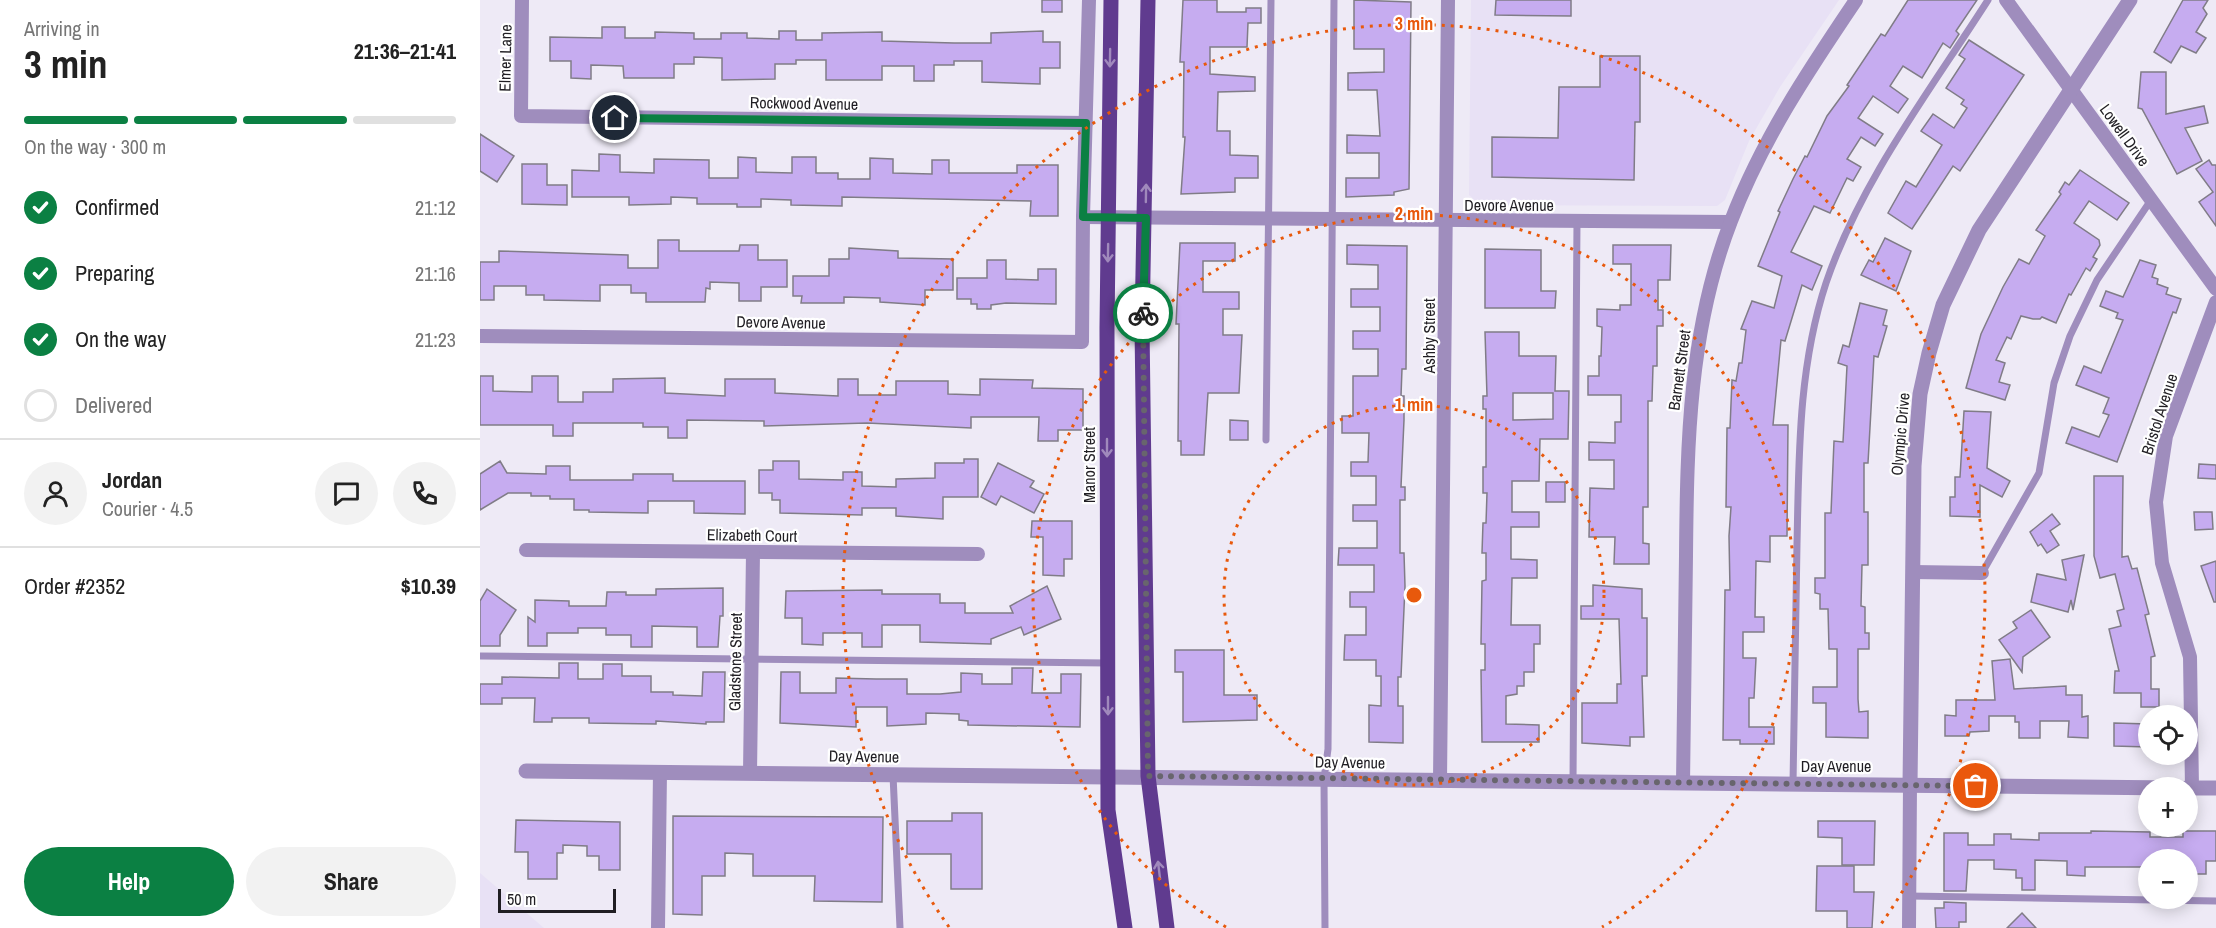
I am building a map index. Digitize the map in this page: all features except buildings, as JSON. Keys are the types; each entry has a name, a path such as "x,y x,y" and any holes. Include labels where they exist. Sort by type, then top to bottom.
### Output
{"main road":[{"name":"Manor Street","path":"1111,0 1108,218 1108,810 1125,928"},
{"path":"1148,0 1143,327 1148,776 1167,928"}],"street":[{"name":"Elmer Lane","path":"520,116 522,0"},
{"path":"1083,217 1089,0"},
{"name":"Ashby Street","path":"1440,781 1448,0"},
{"name":"Barnett Street","path":"1683,783 1689,414 1703,316 1730,222 1774,125 1856,0"},
{"name":"Lowell Drive","path":"2006,0 2216,289"},
{"name":"Olympic Drive","path":"1909,928 1916,425 1929,353 1943,305 1979,230 2130,0"},
{"name":"Rockwood Avenue","path":"520,116 1086,123"},
{"name":"Devore Avenue","path":"480,336 1082,342 1083,217 1730,222"},
{"name":"Bristol Avenue","path":"2190,777 2190,657 2162,563 2156,502 2166,436 2216,302"},
{"name":"Elizabeth Court","path":"525,550 978,554"},
{"name":"Gladstone Street","path":"750,773 753,552"},
{"path":"1913,572 1982,573"},
{"name":"Day Avenue","path":"526,771 1108,775 1440,781 2138,788"},
{"path":"658,928 660,772"},
{"path":"2198,788 2216,788"}],"lane":[{"path":"1266,440 1271,0"},
{"path":"1326,928 1324,779 1328,748 1334,0"},
{"path":"1793,784 1800,416 1810,347 1826,284 1873,179 1988,0"},
{"path":"1982,573 2039,473 2054,383 2070,336 2097,280 2151,200"},
{"path":"1573,782 1577,221"},
{"path":"480,656 1107,663"},
{"path":"893,775 900,928"},
{"path":"1909,896 2216,901"}],"shaded area":[{"path":"1471,0 1839,0 1780,87 1749,141 1725,200 1717,206 1480,205 1469,195"},
{"path":"480,873 544,928 480,928"}],"way so far":[{"path":"1143,313 1148,776 1976,786"}],"route":[{"path":"615,118 1086,123 1083,217 1146,218 1143,313"}]}
